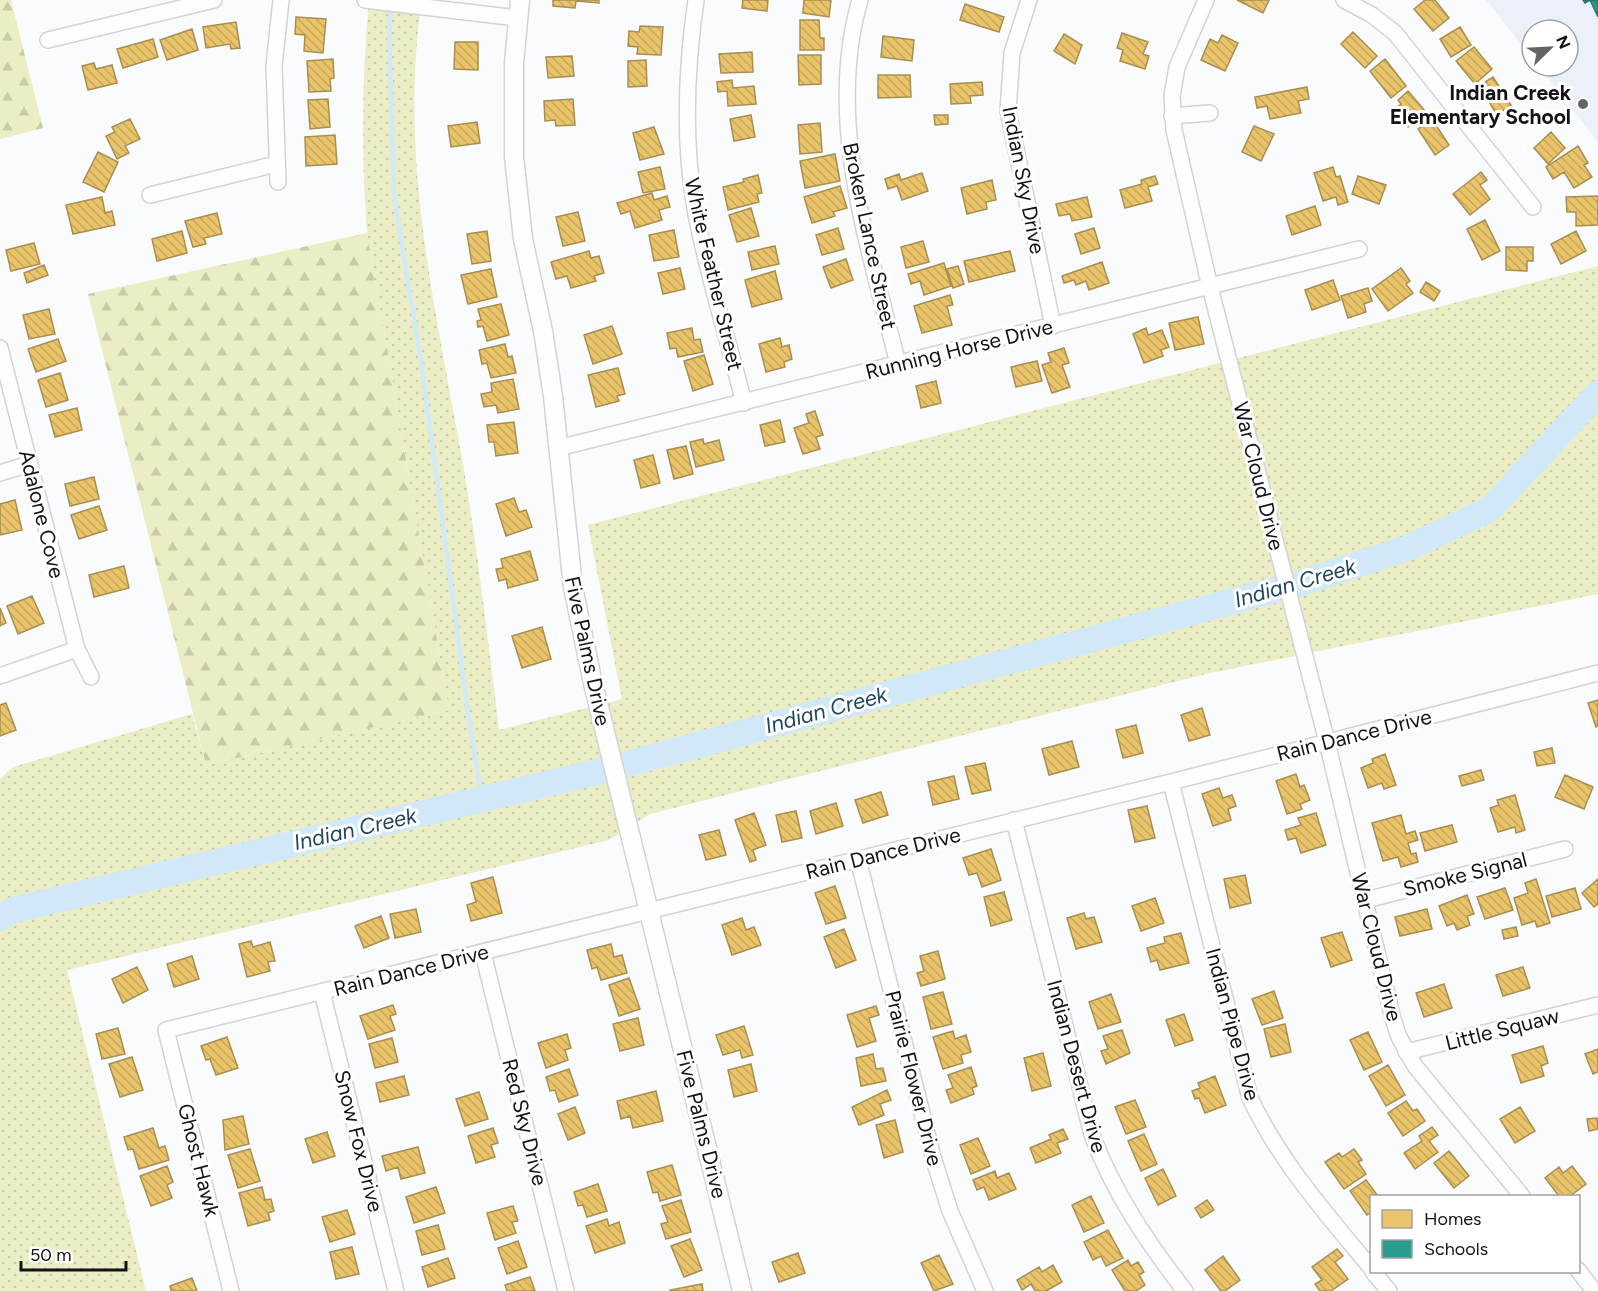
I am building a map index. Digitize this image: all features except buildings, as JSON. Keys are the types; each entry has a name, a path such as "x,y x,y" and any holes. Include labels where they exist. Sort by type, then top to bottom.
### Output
{"street":[{"path":"48,40 214,0"},
{"path":"278,182 273,66 281,0"},
{"path":"365,0 420,6 518,9"},
{"name":"White Feather Street","path":"696,0 688,86 690,165 699,227 744,403"},
{"name":"Broken Lance Street","path":"860,0 846,74 852,164 898,364"},
{"name":"Indian Sky Drive","path":"1029,0 1012,53 1008,111 1053,326"},
{"name":"War Cloud Drive","path":"1206,0 1177,67 1172,96 1172,116 1210,287 1304,650 1394,1018 1406,1052 1520,1195"},
{"path":"1344,0 1384,23 1405,44 1533,207"},
{"name":"Five Palms Drive","path":"518,9 512,104 514,157 523,239 543,331 573,587 601,716 741,1291"},
{"path":"1172,116 1210,113"},
{"path":"150,195 276,164"},
{"name":"Running Horse Drive","path":"558,448 1359,249"},
{"name":"Adalone Cove","path":"0,348 76,650 91,677"},
{"path":"0,473 29,464"},
{"path":"0,676 76,650"},
{"name":"Rain Dance Drive","path":"166,1030 650,912 1598,673"},
{"name":"Indian Pipe Drive","path":"1171,782 1250,1098 1263,1126 1294,1174 1370,1268"},
{"name":"Indian Desert Drive","path":"1014,820 1092,1135 1106,1172 1129,1213 1185,1291"},
{"name":"Smoke Signal","path":"1366,900 1565,849"},
{"name":"Prairie Flower Drive","path":"858,859 933,1157 950,1211 985,1291"},
{"name":"Red Sky Drive","path":"483,953 566,1291"},
{"name":"Snow Fox Drive","path":"322,992 396,1291"},
{"name":"Little Squaw","path":"1406,1052 1598,1005"},
{"name":"Ghost Hawk","path":"166,1030 231,1291"},
{"name":"Indian Pipe Drive","path":"1374,1273 1389,1291"},
{"path":"1580,1273 1594,1291"}],"shaded area":[{"name":"Indian Creek Elementary School","path":"1486,0 1598,0 1598,142 1547,78 1580,78 1580,18 1520,18 1520,43"}],"green space":[{"path":"0,0 11,0 43,128 0,139"},
{"path":"369,0 422,0 416,58 414,116 423,233 463,464 499,730 622,699 588,525 1598,266 1598,594 1206,674 650,814 609,840 67,970 146,1291 0,1291 0,779 13,767 192,714 206,765 449,710 367,233 363,116"},
{"path":"367,233 449,710 206,765 88,294"}],"waterway":[{"path":"392,6 389,26 394,196 422,368 468,713 482,799"},
{"name":"Indian Creek","path":"0,918 13,910 597,772 1301,583 1408,548 1490,509 1598,393"}],"place":[{"name":"Indian Creek Elementary School","path":"1583,104"}]}
